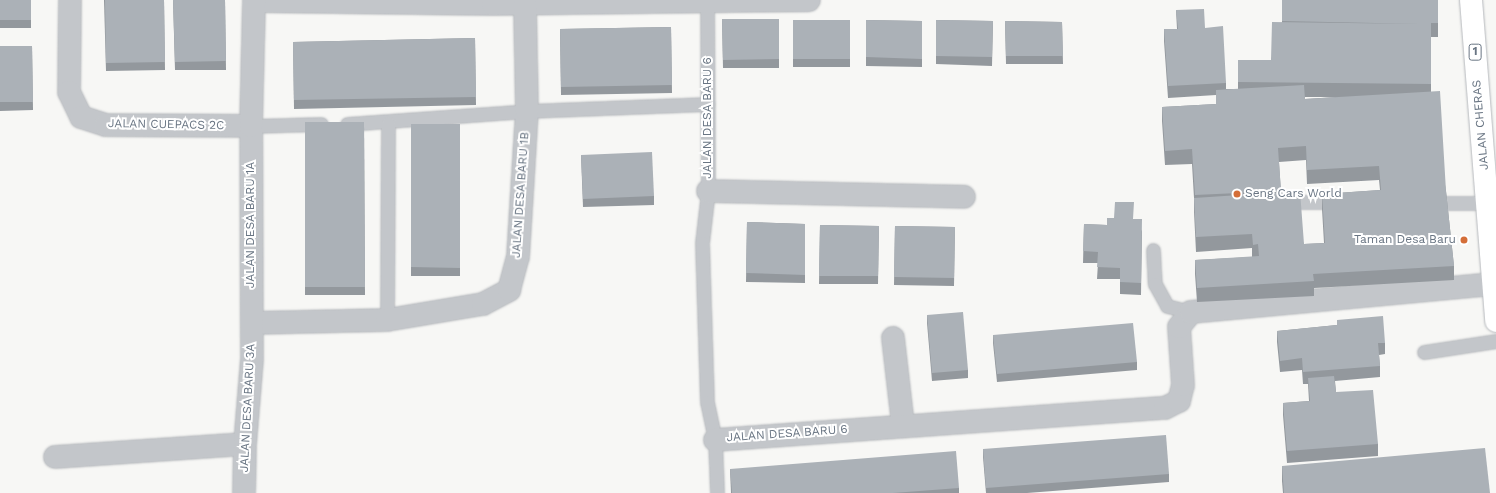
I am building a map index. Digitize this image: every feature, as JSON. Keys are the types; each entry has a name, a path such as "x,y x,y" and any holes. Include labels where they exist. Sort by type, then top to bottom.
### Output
{"main road":[{"name":"JALAN CHERAS","path":"1470,0 1496,321"}],"street":[{"name":"JALAN CUEPACS 2C","path":"70,0 68,92 82,117 106,125 251,126"},
{"name":"JALAN DESA BARU 1A","path":"252,323 251,126 254,0"},
{"path":"254,0 493,2 525,4 809,0"},
{"name":"JALAN DESA BARU 1B","path":"252,323 387,320 484,304 509,290 518,258 527,111 525,4"},
{"path":"708,191 964,197"},
{"path":"1191,312 1493,284"},
{"name":"JALAN DESA BARU 6","path":"715,440 903,425 1165,408 1179,401 1183,385 1179,327 1191,312"},
{"name":"JALAN DESA BARU 3A","path":"244,493 245,444 252,358 252,323"},
{"path":"892,338 903,425"},
{"path":"55,457 245,444"}],"lane":[{"name":"JALAN DESA BARU 6","path":"707,1 708,191 702,243 707,402 715,440"},
{"path":"251,126 388,122 527,111 708,104"},
{"path":"387,320 388,122"},
{"path":"1290,202 1353,202"},
{"path":"1416,203 1487,203"},
{"path":"1153,250 1155,284 1166,306 1191,312"},
{"path":"1424,352 1496,341"},
{"path":"715,440 717,493"}],"building":[{"path":"0,0 31,0 31,20 0,20"},
{"path":"105,0 164,0 165,62 106,63"},
{"path":"173,0 225,0 226,61 175,62"},
{"path":"1282,0 1438,0 1438,23 1431,23 1431,84 1238,82 1238,60 1271,60 1272,22 1422,24 1282,21"},
{"path":"1204,9 1205,28 1223,26 1226,83 1168,86 1164,29 1178,29 1176,10"},
{"path":"722,19 779,19 779,59 723,60"},
{"path":"793,20 850,20 850,59 793,59"},
{"path":"866,20 922,21 922,59 866,57"},
{"path":"936,20 993,21 992,57 936,56"},
{"path":"1005,21 1062,22 1063,56 1006,56"},
{"path":"671,27 672,85 561,87 560,29"},
{"path":"475,38 476,97 294,100 293,42"},
{"path":"0,46 32,46 33,102 0,102"},
{"name":"Seng Cars World","path":"1304,85 1305,99 1440,91 1446,191 1454,266 1313,274 1314,281 1197,288 1195,260 1259,256 1258,244 1253,245 1252,234 1196,237 1194,198 1300,191 1304,244 1325,243 1322,194 1381,190 1379,166 1307,170 1306,146 1278,148 1281,191 1195,195 1192,149 1165,151 1162,107 1216,104 1216,90"},
{"path":"305,122 364,122 365,287 305,287"},
{"path":"411,124 460,124 460,268 411,267"},
{"path":"652,152 654,196 583,199 581,155"},
{"path":"1115,202 1134,202 1133,219 1142,219 1141,283 1120,282 1120,268 1097,267 1098,252 1083,251 1084,224 1107,225 1107,218 1114,218"},
{"path":"747,222 805,224 805,275 746,273"},
{"path":"820,225 879,226 878,276 819,276"},
{"path":"895,226 955,227 954,278 894,277"},
{"path":"963,312 968,370 932,373 927,315"},
{"path":"1383,316 1385,343 1378,343 1380,366 1303,372 1302,358 1280,361 1277,331 1337,325 1337,320"},
{"path":"1133,323 1137,362 997,374 993,335"},
{"path":"1334,376 1336,392 1373,390 1378,444 1287,451 1283,403 1310,401 1308,378"},
{"path":"1166,435 1169,474 986,488 983,449"},
{"path":"1485,448 1490,493 1284,493 1282,466"},
{"path":"956,451 959,488 893,493 732,493 730,469"}],"place":[{"name":"Seng Cars World","path":"1237,194"},
{"name":"Taman Desa Baru","path":"1464,240"}]}
